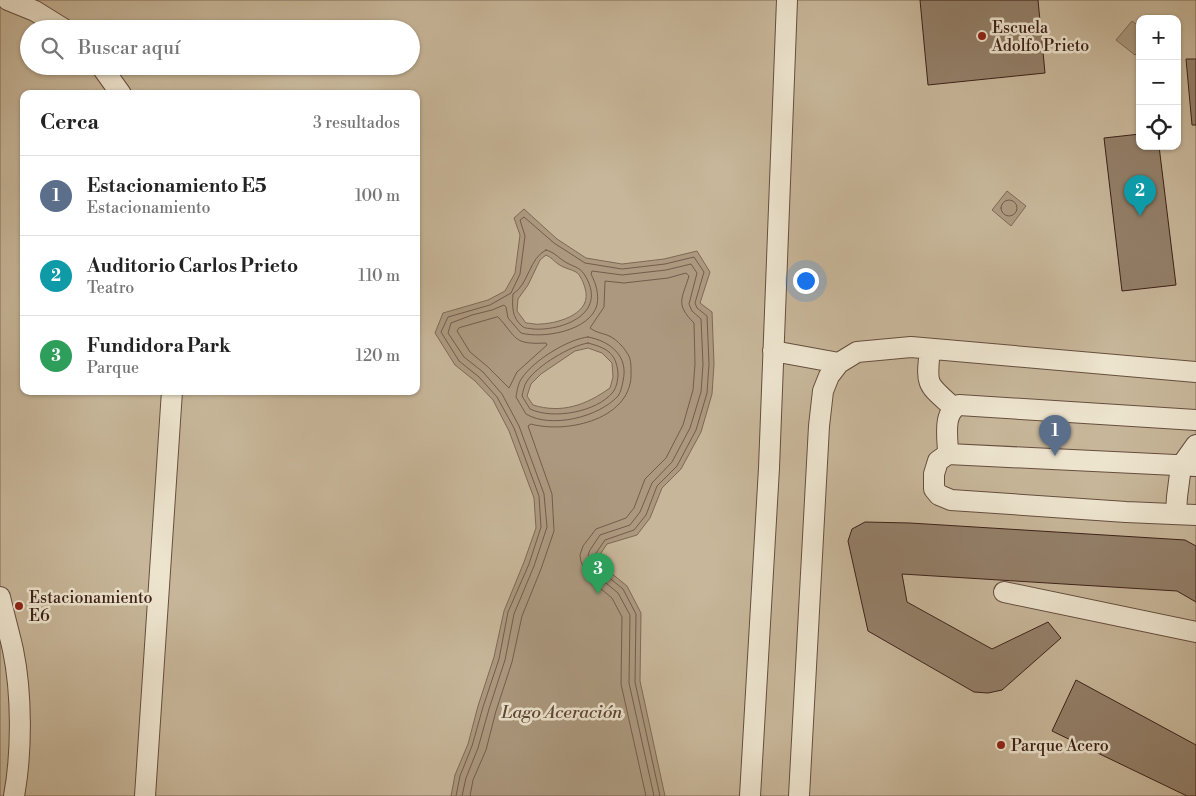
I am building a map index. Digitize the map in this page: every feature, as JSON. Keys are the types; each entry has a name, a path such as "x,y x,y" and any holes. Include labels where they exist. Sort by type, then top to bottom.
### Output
{"street":[{"path":"8,0 35,11 50,20"},
{"path":"750,796 768,468 787,0"},
{"path":"107,75 118,90"},
{"path":"799,796 819,426 824,391 829,376 839,363 857,352 911,347 1196,372"},
{"path":"930,349 927,376 932,389 954,408"},
{"path":"773,351 839,363"},
{"path":"145,796 172,395"},
{"path":"948,454 948,421 950,412 959,405 1196,420"},
{"path":"1189,466 948,454 938,461 934,474 934,489 939,495 951,500 1126,512 1186,514 1177,497 1189,466 1196,445"},
{"path":"1004,592 1196,632"},
{"path":"0,597 7,652 19,708 18,776 14,796"}],"shaded area":[{"path":"0,0 1196,0 1196,796 0,796"}],"water":[{"path":"1132,21 1136,24 1135,55 1116,40"},
{"path":"1007,191 1026,206 1011,226 992,210"},
{"name":"Lago Aceración","path":"524,209 557,239 586,258 622,264 664,259 697,251 710,272 700,303 712,312 714,364 712,394 701,432 681,469 662,488 650,518 637,535 607,544 599,556 605,568 627,586 641,613 640,681 665,796 451,796 455,775 468,744 494,657 504,611 536,528 534,498 509,431 493,400 475,381 455,365 435,333 443,313 488,300 505,291 515,273 520,235 514,218","holes":["546,255 579,275 585,288 586,297 584,304 580,310 565,319 549,323 526,323 517,311 518,299 528,285 540,260","588,348 602,353 612,363 613,377 610,388 583,403 564,408 554,409 533,405 527,396 531,384 541,374 575,351"]}],"building":[{"name":"Escuela Adolfo Prieto","path":"920,0 1038,0 1045,73 928,85"},
{"path":"1186,59 1196,59 1196,125 1192,125"},
{"path":"1136,134 1136,150 1159,150 1176,285 1122,291 1104,138"},
{"path":"865,522 910,523 1185,540 1196,546 1196,602 1177,591 902,574 907,602 992,649 1048,622 1061,638 1002,690 988,693 974,692 868,631 848,541 852,529"},
{"path":"1076,680 1196,745 1196,796 1187,796 1052,731"}],"place":[{"name":"Escuela Adolfo Prieto","path":"982,36"},
{"name":"Auditorio Carlos Prieto","path":"1140,216"},
{"name":"Estacionamiento E5","path":"1055,456"},
{"name":"Fundidora Park","path":"598,594"},
{"name":"Estacionamiento E6","path":"19,606"},
{"name":"Parque Acero","path":"1001,745"}]}
